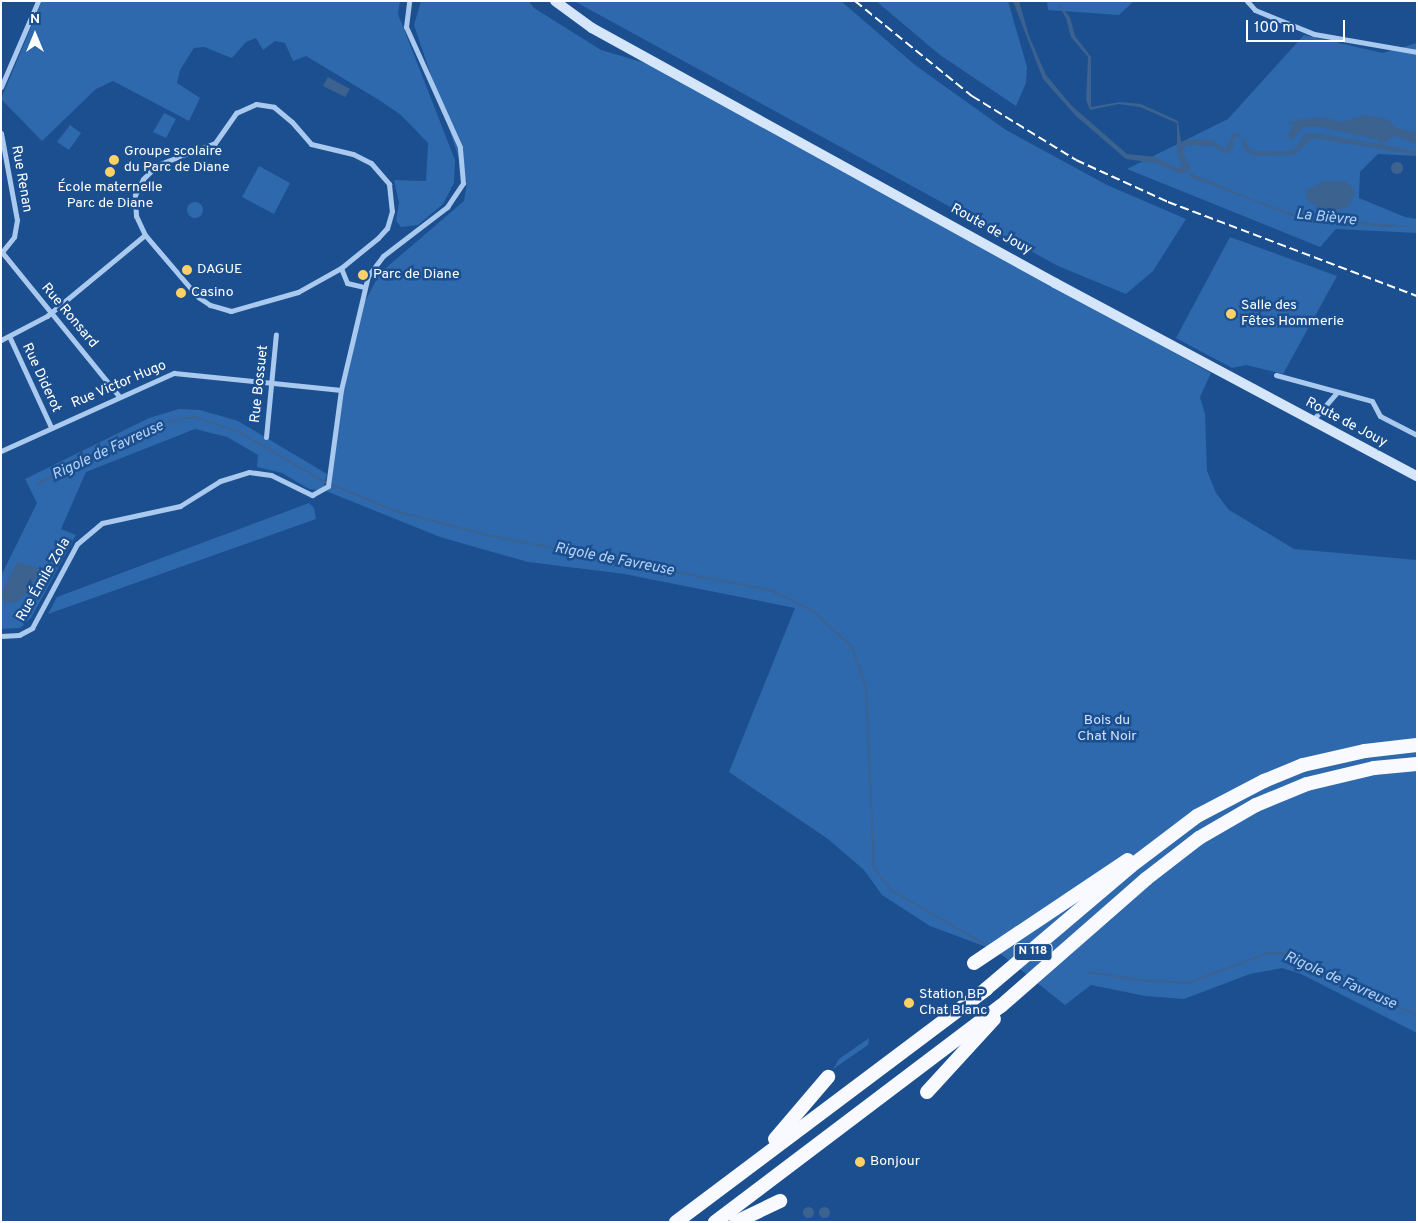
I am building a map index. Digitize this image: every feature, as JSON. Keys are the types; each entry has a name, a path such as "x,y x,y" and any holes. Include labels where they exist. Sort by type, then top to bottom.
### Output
{"highway":[{"name":"N 118","path":"676,1222 986,989 1161,842 1216,805 1304,765 1365,751 1417,745"},
{"name":"N 118","path":"715,1222 1001,1006 1146,878 1199,838 1234,816 1307,784 1374,768 1417,764"},
{"path":"974,963 1145,848 1161,842"},
{"path":"927,1092 992,1022 1001,1006"},
{"path":"768,1154 772,1143 792,1124 828,1077"},
{"path":"736,1222 780,1201"}],"main road":[{"name":"Route de Jouy","path":"555,1 592,28 1417,476"}],"street":[{"path":"1,87 38,1"},
{"path":"341,390 362,306 364,287 376,263 434,220 447,207 463,183 463,159 457,138 406,27 409,1"},
{"path":"1247,1 1255,10 1314,34 1417,52"},
{"path":"264,104 274,107 292,122 305,141 330,151 353,154 370,163 389,184 392,211 387,228 341,268 298,292 239,311 231,311 210,305 198,297 145,235 135,207 137,189 142,180 157,165 214,143 238,111 264,104"},
{"name":"Rue Renan","path":"1,133 17,224 12,242 2,252"},
{"path":"1,340 10,338 51,313 145,235"},
{"name":"Rue Ronsard","path":"2,252 119,396"},
{"path":"341,268 348,283 364,287"},
{"name":"Rue Bossuet","path":"266,437 276,334"},
{"name":"Rue Diderot","path":"10,338 52,427"},
{"name":"Rue Victor Hugo","path":"1,450 174,373 341,390"},
{"path":"1276,375 1336,393 1372,401 1380,416 1417,434"},
{"name":"Rue Émile Zola","path":"1,636 19,635 32,628 77,544 102,523 174,507 230,476 249,472 270,475 307,494 315,495 327,485 341,390"},
{"path":"1312,420 1336,393"}],"green space":[{"path":"42,1 400,1 398,14 455,160 454,183 443,204 418,225 401,227 396,221 399,203 394,180 426,181 428,143 401,115 379,100 306,56 293,61 285,43 275,41 263,50 256,38 246,42 232,58 204,47 194,48 180,70 177,83 200,98 189,121 113,81 96,89 42,141 1,99"},
{"name":"Bois du Chat Noir","path":"421,1 529,1 534,8 601,50 655,66 1211,373 1200,397 1205,414 1207,471 1216,493 1229,510 1294,549 1417,560 1417,1033 1301,974 1282,968 1250,974 1184,999 1145,996 1091,985 1065,1005 997,951 930,926 882,895 864,870 828,839 729,772 795,608 624,574 528,562 440,537 326,491 339,404 362,307 380,273 464,201 467,182 414,25"},
{"path":"574,1 841,1 915,65 1006,130 1107,185 1186,219 1153,271 1126,294 1058,266"},
{"path":"876,1 1008,1 1027,67 1026,83 1016,106 940,55"},
{"path":"1047,1 1134,1 1119,15 1048,10"},
{"path":"1304,35 1383,53 1417,43 1417,156 1378,154 1360,172 1359,198 1405,217 1417,219 1417,233 1336,229 1320,247 1127,169 1228,119"},
{"path":"164,113 176,119 166,138 153,132"},
{"path":"70,125 81,133 69,150 57,142"},
{"path":"259,166 290,183 274,214 242,197"},
{"path":"195,202 201,204 203,210 201,216 195,218 189,216 187,210 189,204"},
{"path":"1230,237 1337,276 1283,374 1246,365 1232,368 1176,338"},
{"path":"179,409 200,410 238,421 327,474 324,486 319,490 309,489 282,473 257,467 258,455 227,437 195,429 86,472 61,529 76,535 31,618 20,628 1,629 1,576 37,503 25,479 149,418"},
{"path":"309,503 314,508 316,519 48,614 57,597"},
{"path":"869,1038 868,1045 833,1069 839,1059"}],"water":[{"path":"1013,1 1019,1 1029,36 1046,75 1072,106 1127,154 1155,157 1175,167 1182,167 1177,152 1177,123 1140,107 1119,104 1090,110 1086,100 1088,57 1071,37 1066,18 1056,1 1070,17 1075,36 1091,57 1091,107 1120,102 1141,104 1178,121 1181,142 1190,139 1212,140 1225,149 1234,133 1243,135 1234,139 1233,148 1227,154 1212,146 1186,145 1183,152 1190,167 1189,171 1181,174 1156,163 1126,159 1076,116 1043,79"},
{"path":"328,77 350,89 345,97 323,86"},
{"path":"1363,115 1388,119 1395,127 1417,133 1417,144 1395,136 1381,144 1417,152 1417,155 1313,138 1294,155 1255,156 1245,151 1242,142 1245,138 1249,148 1254,151 1289,151 1295,149 1305,134 1314,133 1380,144 1379,140 1319,127 1304,127 1292,140 1287,138 1293,125 1287,123 1301,119 1321,117 1343,122"},
{"path":"1395,162 1399,162 1403,168 1399,174 1395,174 1391,170 1391,166"},
{"name":"La Bièvre","path":"1191,173 1257,201 1300,216 1325,218 1326,212 1308,201 1305,191 1324,181 1347,182 1355,191 1352,201 1347,207 1329,213 1329,219 1417,227 1383,227 1300,219 1188,176"},
{"path":"17,562 41,569 23,597 16,602 4,603 1,593"},
{"path":"808,1206 814,1212 808,1218 802,1212"},
{"path":"824,1206 830,1212 824,1218 818,1212"}],"waterway":[{"name":"Rigole de Favreuse","path":"37,484 162,423 194,417 239,432 321,480 395,511 491,536 770,590 813,611 852,647 866,687 874,868 891,890 984,944"},
{"name":"Rigole de Favreuse","path":"1088,972 1138,980 1188,983 1268,953 1281,953 1417,1015"}],"railway":[{"path":"855,1 972,96 1076,160 1168,202 1417,296"}],"place":[{"name":"Groupe scolaire du Parc de Diane","path":"114,160"},
{"name":"École maternelle Parc de Diane","path":"110,172"},
{"name":"DAGUE","path":"187,270"},
{"name":"Parc de Diane","path":"363,275"},
{"name":"Casino","path":"181,293"},
{"name":"Salle des Fêtes Hommerie","path":"1231,314"},
{"name":"Station BP Chat Blanc","path":"909,1003"},
{"name":"Bonjour","path":"860,1162"}]}
